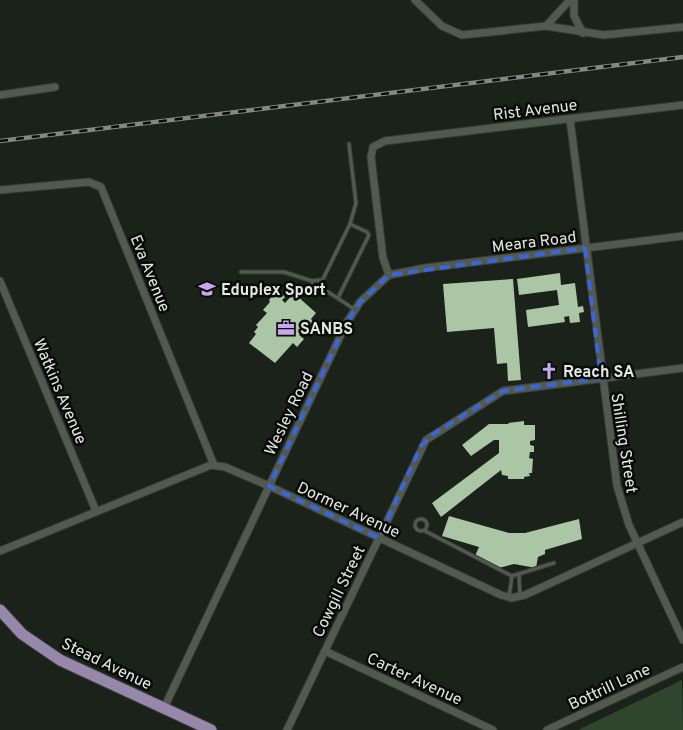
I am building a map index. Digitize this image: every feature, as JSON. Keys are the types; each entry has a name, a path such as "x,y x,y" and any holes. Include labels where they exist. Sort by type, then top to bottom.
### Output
{"main road":[{"name":"Stead Avenue","path":"0,610 22,634 60,660 211,730"}],"street":[{"path":"415,0 442,26 456,34 468,35 546,26 611,35 683,27"},
{"path":"546,26 572,0"},
{"path":"572,0 574,16 583,32"},
{"path":"0,94 55,87"},
{"name":"Rist Avenue","path":"389,275 382,258 370,152 380,142 683,105"},
{"name":"Shilling Street","path":"570,119 616,486 626,518 683,640"},
{"name":"Eva Avenue","path":"0,190 89,182 101,187 214,465"},
{"name":"Meara Road","path":"389,275 425,268 683,236"},
{"name":"Wesley Road","path":"164,708 354,309 389,275"},
{"name":"Watkins Avenue","path":"0,281 96,511"},
{"name":"Cowgill Street","path":"287,730 421,446 432,435 503,391 683,368"},
{"path":"0,551 207,466 214,465"},
{"name":"Dormer Avenue","path":"214,465 229,469 269,486 509,598 520,597 683,522"},
{"name":"Carter Avenue","path":"325,651 493,730"},
{"name":"Bottrill Lane","path":"547,730 683,667"}],"lane":[{"path":"322,288 322,281 350,224 356,203 349,144"},
{"path":"338,298 369,235 367,232 350,224"},
{"path":"240,272 284,272 312,282 317,279 322,281"},
{"path":"312,282 311,287 313,290 317,291 322,288"},
{"path":"322,288 354,309"},
{"path":"425,530 427,527 426,522 422,519 418,520 416,529 420,532 425,530 512,576 554,563"},
{"path":"519,575 520,597"},
{"path":"509,598 512,576"}],"highlighted area":[{"path":"585,248 601,378 503,391 432,435 421,446 379,538 269,486 346,324 360,302 389,275"}],"green space":[{"path":"682,680 683,730 578,730 582,728"}],"building":[{"path":"560,273 561,285 575,283 578,307 583,306 584,312 579,313 580,322 570,323 569,316 564,317 565,322 528,327 526,310 559,305 557,290 519,295 517,279"},
{"path":"513,279 521,380 508,381 507,363 497,364 494,328 447,332 443,284"},
{"name":"SANBS","path":"280,292 285,297 282,300 285,303 294,293 316,313 311,319 316,325 310,332 306,328 299,335 304,339 297,347 293,343 275,363 249,343 256,334 254,332 258,327 256,325 267,313 263,310 270,302 269,300 275,293 277,295"},
{"path":"524,421 524,425 535,425 535,440 530,441 530,445 534,446 534,452 530,452 529,458 533,459 532,473 529,473 530,476 524,477 524,479 508,479 508,476 502,475 501,470 441,517 432,503 499,453 499,440 494,440 471,456 462,445 489,424 509,424"},
{"path":"449,516 509,533 525,533 579,519 582,539 545,550 545,554 538,557 536,568 514,564 499,568 475,556 479,547 442,536"}],"railway":[{"path":"0,141 683,57"}],"place":[{"name":"Eduplex Sport","path":"207,289"},
{"name":"SANBS","path":"286,328"},
{"name":"Reach SA","path":"549,371"}]}
